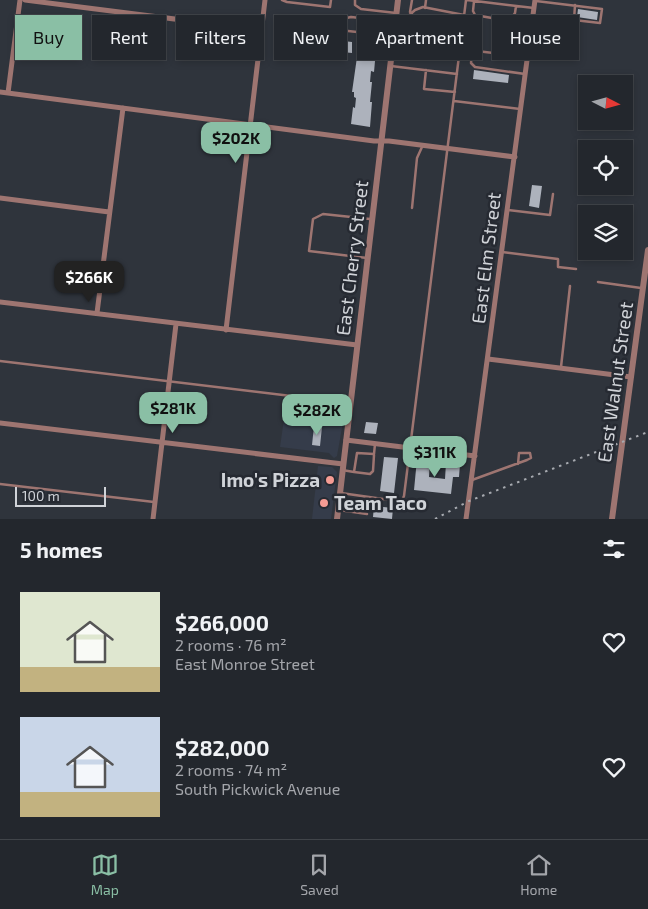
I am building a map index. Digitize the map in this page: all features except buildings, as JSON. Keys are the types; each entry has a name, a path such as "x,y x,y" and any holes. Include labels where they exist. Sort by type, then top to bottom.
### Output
{"street":[{"path":"8,93 20,0"},
{"path":"24,0 176,19"},
{"path":"263,15 265,0"},
{"name":"East Cherry Street","path":"396,15 398,0"},
{"name":"East Elm Street","path":"533,15 535,0"},
{"path":"226,330 258,60"},
{"name":"East Cherry Street","path":"336,519 391,60"},
{"name":"East Elm Street","path":"466,519 476,456 527,60"},
{"path":"0,92 514,157"},
{"path":"97,314 122,108"},
{"path":"0,198 109,212"},
{"name":"East Walnut Street","path":"612,519 648,250"},
{"path":"0,302 357,345"},
{"path":"153,519 176,324"},
{"path":"488,359 631,377"},
{"path":"0,423 162,442 343,467"},
{"path":"346,440 476,456"}],"lane":[{"path":"282,0 330,7 331,0"},
{"path":"355,0 355,6 384,15"},
{"path":"411,14 412,0"},
{"path":"426,0 426,8"},
{"path":"411,14 419,8 464,14 466,0 534,8"},
{"path":"535,0 602,9 600,23 574,20 575,6"},
{"path":"474,1 473,11 475,15 503,20 511,19 515,13 516,6"},
{"path":"340,493 396,501 402,500 404,496 459,60"},
{"path":"471,60 471,63 475,67 525,74"},
{"path":"390,66 457,74"},
{"path":"426,70 424,89 455,92"},
{"path":"454,101 521,109"},
{"path":"412,208 417,158 423,145"},
{"path":"508,210 550,215 553,194"},
{"path":"367,258 309,251 313,219 323,214 372,219"},
{"path":"502,252 558,259 558,267 576,269"},
{"path":"598,282 643,288"},
{"path":"560,368 570,286"},
{"path":"0,361 350,403"},
{"path":"343,467 354,472 370,474 373,471 375,444"},
{"path":"472,480 518,464 531,458 530,453 521,451 518,464"},
{"path":"354,472 357,453 374,454"},
{"path":"0,484 155,502"},
{"path":"338,510 367,514"}],"shaded area":[{"path":"287,398 324,402 322,420 343,422 337,456 334,458 329,453 280,447"},
{"path":"318,466 332,467 337,472 331,519 312,519"}],"railway":[{"path":"435,519 469,501 648,432"}],"place":[{"name":"Imo's Pizza","path":"330,480"},
{"name":"Team Taco","path":"324,503"}]}
